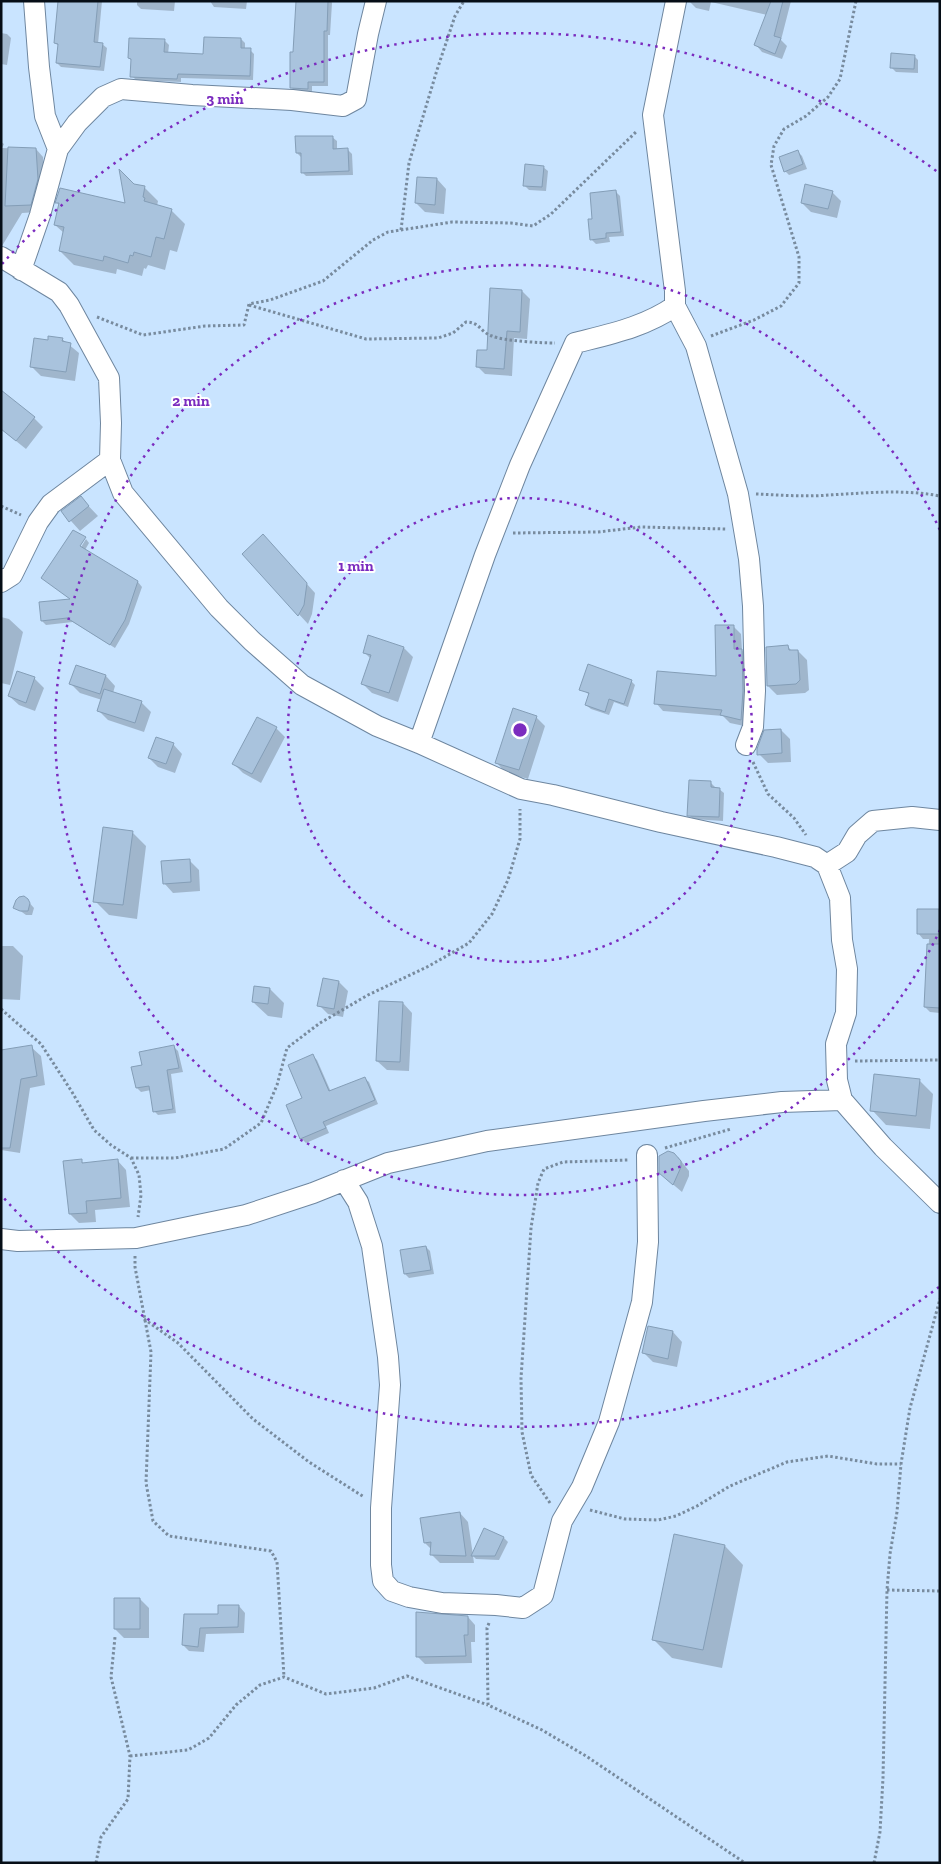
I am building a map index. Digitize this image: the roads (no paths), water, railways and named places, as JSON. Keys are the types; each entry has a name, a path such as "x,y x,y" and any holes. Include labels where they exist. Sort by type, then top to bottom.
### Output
{"street":[{"path":"34,1 45,116 58,149"},
{"path":"21,270 40,215 58,149 76,123 102,97 120,89 292,100 343,106 356,100 376,1"},
{"path":"676,1 653,115 675,291 675,306 696,346 738,494 749,559 753,606 756,691 753,727 746,745"},
{"path":"1,257 58,292 69,305 109,378 110,460 123,493 132,506 190,571 219,608 252,641 302,685 377,726 419,742 521,789 553,794 821,861 847,852 857,835 873,821 912,817 940,820"},
{"path":"419,742 484,555 520,465 575,343 624,331 660,316 675,306"},
{"path":"1,582 12,574 35,526 51,504 110,460"},
{"path":"821,861 840,898 842,940 847,969 846,1013 836,1044 837,1080 842,1100 883,1147 940,1203"},
{"path":"1,1239 28,1241 136,1238 246,1215 388,1163 487,1141 704,1111 782,1102 842,1100"},
{"path":"344,1180 358,1202 372,1246 388,1357 390,1385 381,1508 383,1581 392,1591 409,1597 442,1603 523,1608 543,1595 566,1513 582,1487 609,1422 642,1302 648,1242 647,1155"}]}
